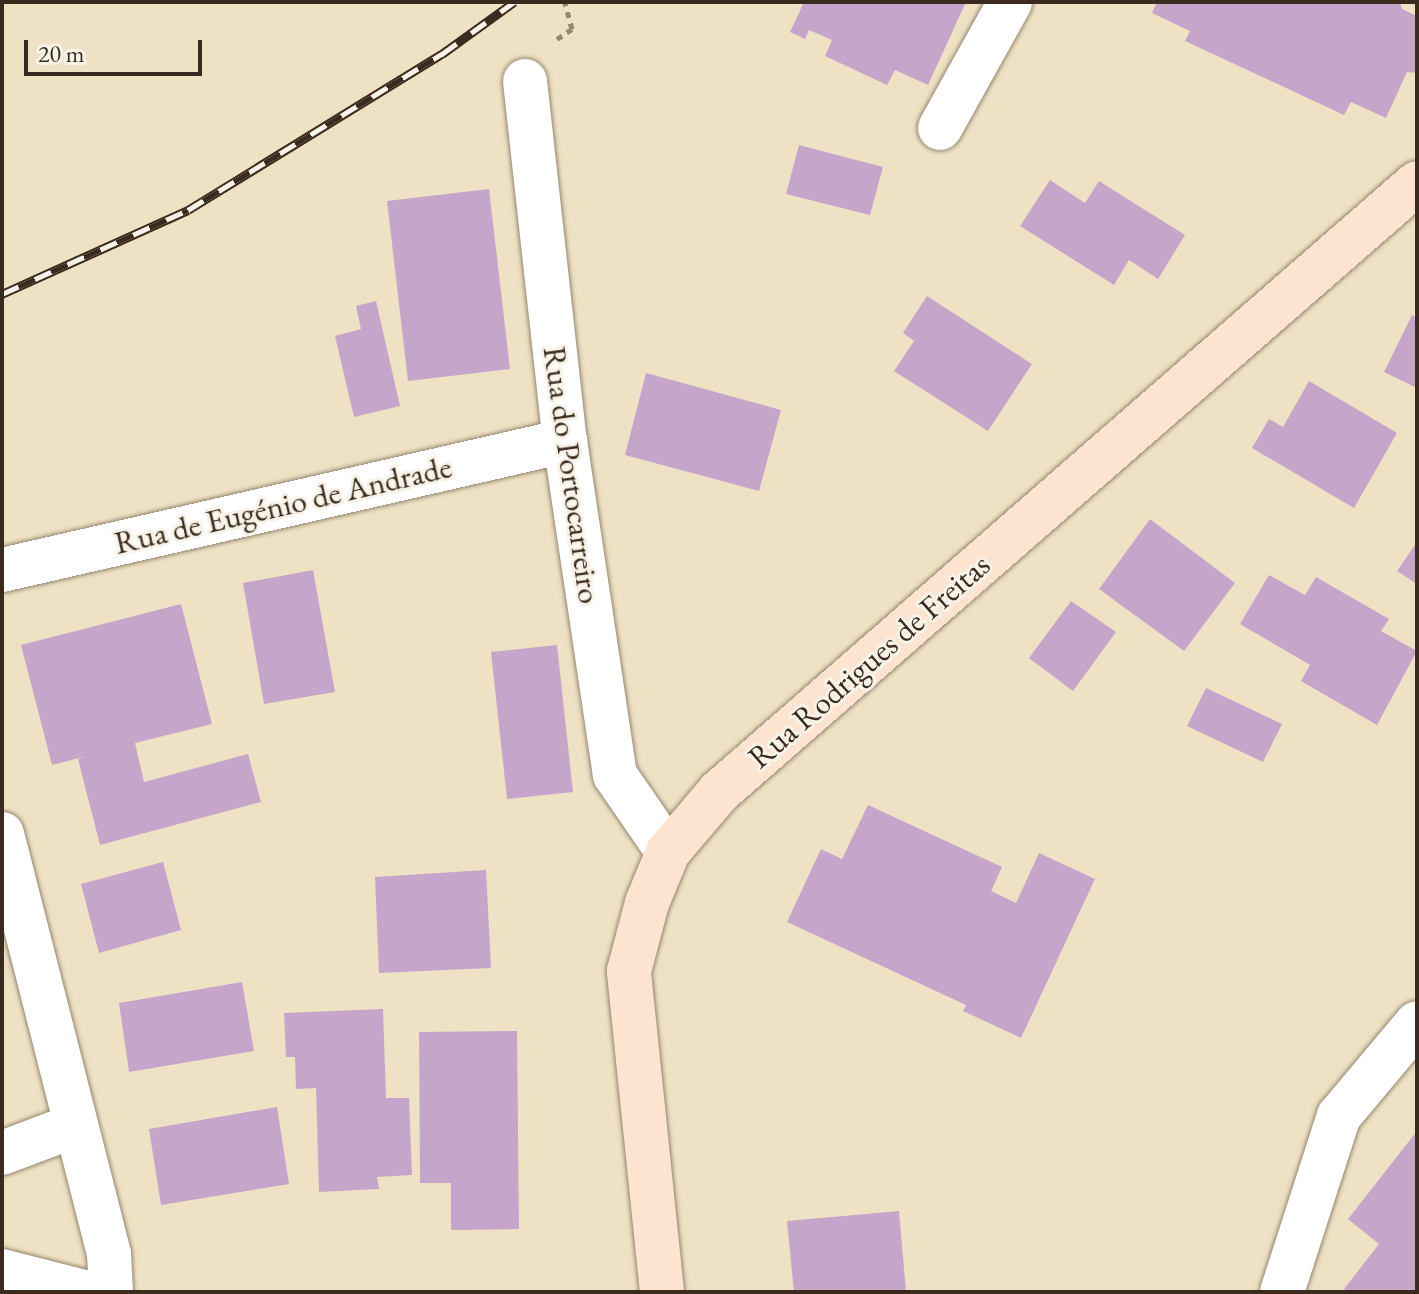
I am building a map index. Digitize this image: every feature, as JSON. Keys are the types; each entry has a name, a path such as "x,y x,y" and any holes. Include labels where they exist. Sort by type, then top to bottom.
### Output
{"main road":[{"name":"Rua Rodrigues de Freitas","path":"662,1292 629,971 647,903 668,852 719,792 1417,183"}],"street":[{"path":"940,128 1010,2"},
{"name":"Rua do Portocarreiro","path":"525,81 565,441 615,775 668,852"},
{"name":"Rua de Eugénio de Andrade","path":"2,570 565,441"},
{"path":"2,834 109,1254 111,1292"},
{"path":"1282,1292 1339,1116 1417,1023"},
{"path":"2,1153 76,1125"},
{"path":"2,1271 84,1292"}],"building":[{"path":"804,2 966,2 928,85 895,70 887,85 825,56 832,40 809,30 805,39 790,32"},
{"path":"1157,2 1400,2 1402,9 1417,16 1417,73 1407,72 1386,118 1351,102 1344,115 1185,41 1190,31 1152,13"},
{"path":"799,145 883,167 870,215 786,194"},
{"path":"1050,180 1085,203 1099,181 1185,235 1158,279 1129,260 1114,285 1020,226"},
{"path":"489,189 510,369 408,381 387,201"},
{"path":"927,296 1032,364 988,431 894,371 914,341 903,333"},
{"path":"376,301 400,406 354,417 335,336 361,329 356,306"},
{"path":"1412,315 1417,318 1417,388 1384,372"},
{"path":"646,373 781,410 759,491 625,455"},
{"path":"1309,381 1397,433 1354,508 1252,448 1269,419 1283,427"},
{"path":"1150,519 1235,583 1184,651 1099,589"},
{"path":"1417,542 1417,584 1397,571"},
{"path":"313,570 335,692 264,704 243,583"},
{"path":"1269,575 1305,595 1316,577 1389,619 1381,631 1417,651 1377,725 1301,681 1310,665 1240,624"},
{"path":"1071,601 1116,632 1073,691 1029,658"},
{"path":"181,604 212,724 135,743 144,782 248,754 261,802 100,845 78,759 87,756 52,765 21,645"},
{"path":"557,645 573,792 507,799 491,652"},
{"path":"1206,688 1282,724 1263,762 1187,726"},
{"path":"868,805 1002,867 991,891 1016,903 1039,853 1095,879 1021,1038 963,1011 966,1005 787,922 821,849 842,859"},
{"path":"163,862 181,930 99,953 81,884"},
{"path":"486,870 491,968 379,973 375,877"},
{"path":"242,982 254,1051 129,1072 119,1003"},
{"path":"383,1009 386,1098 409,1098 412,1175 377,1177 379,1189 319,1192 316,1088 296,1089 295,1057 286,1057 284,1013"},
{"path":"517,1031 519,1229 451,1230 451,1183 420,1183 419,1032"},
{"path":"277,1107 289,1184 161,1205 149,1129"},
{"path":"1417,1131 1417,1292 1347,1292 1344,1289 1379,1244 1348,1219"},
{"path":"899,1211 906,1292 794,1292 787,1221"}],"railway":[{"path":"2,294 188,210 442,54 514,2"}]}
